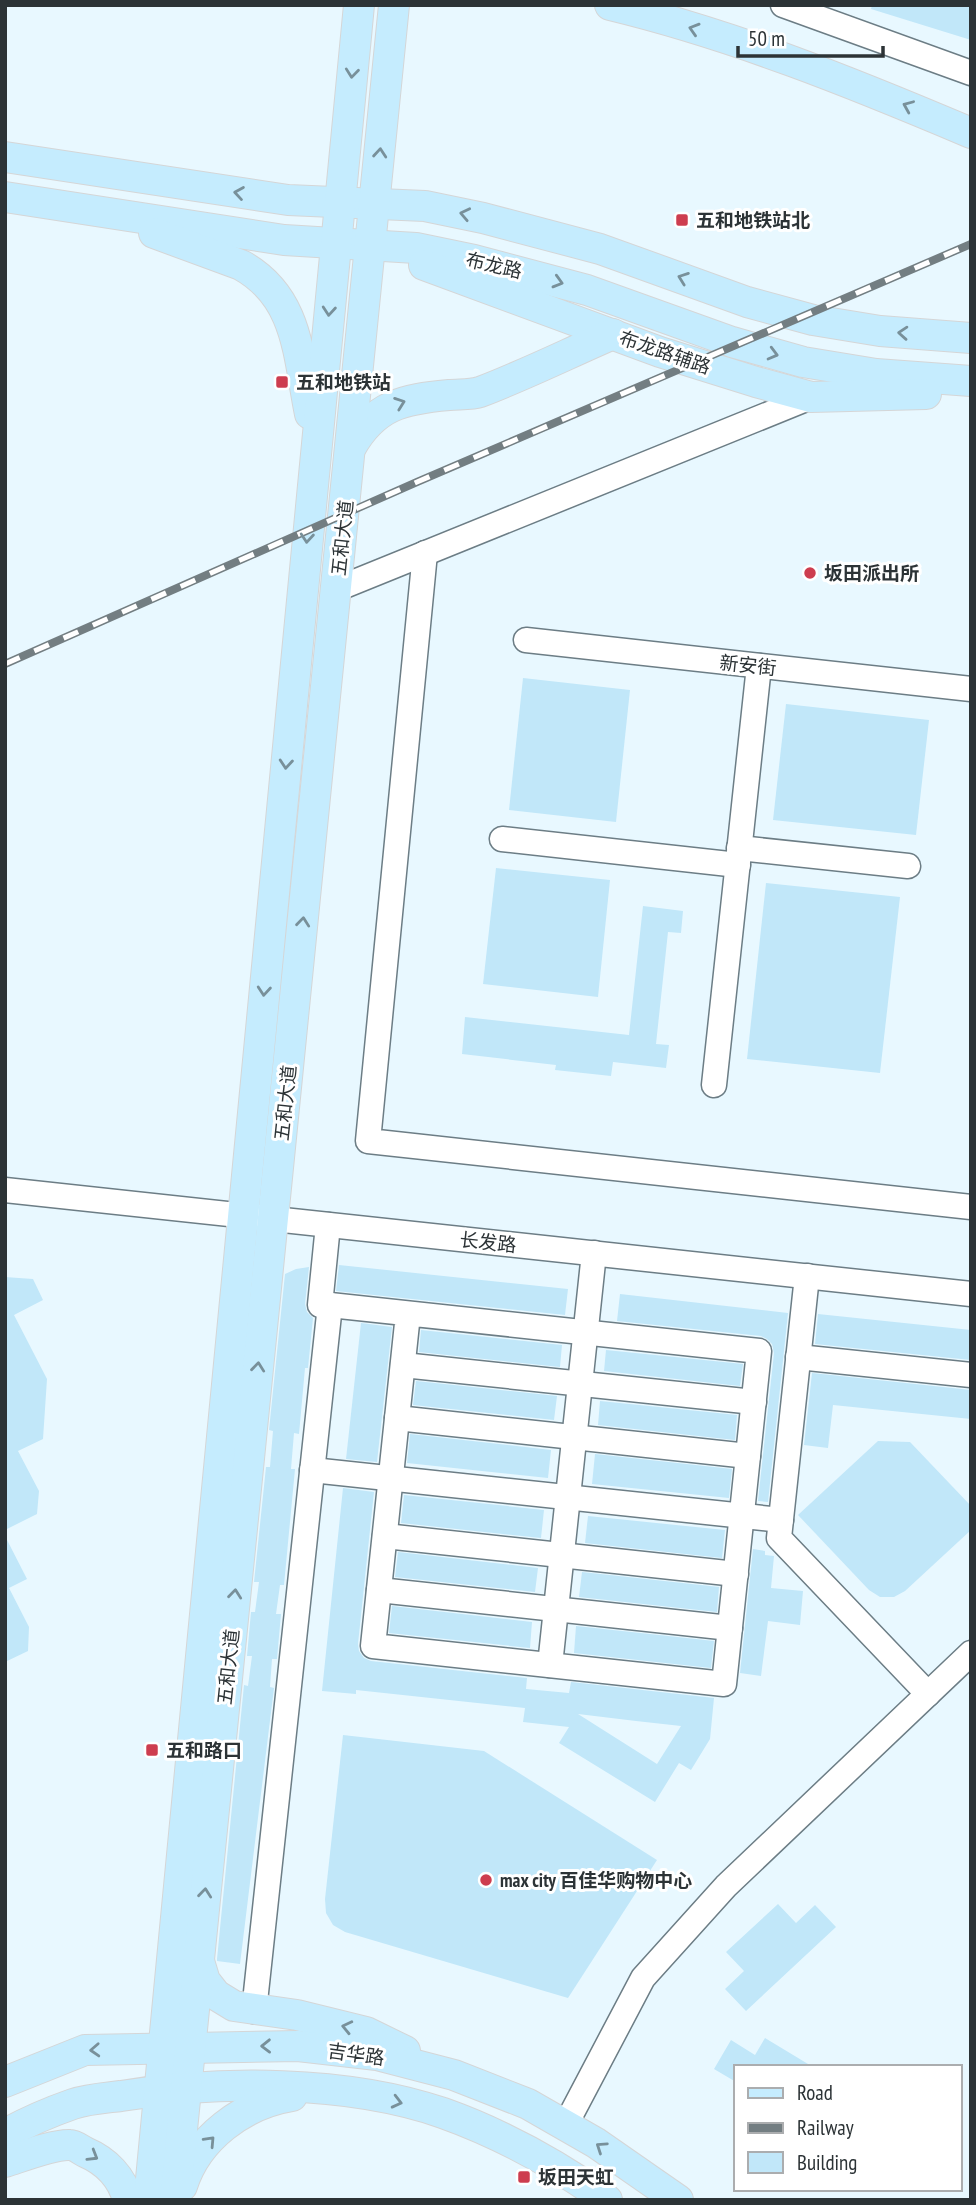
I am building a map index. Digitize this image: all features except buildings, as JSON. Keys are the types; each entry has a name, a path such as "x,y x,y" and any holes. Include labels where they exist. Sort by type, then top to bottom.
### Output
{"main road":[{"name":"五和大道","path":"149,2200 173,2089 243,1215 359,5"},
{"name":"五和大道","path":"177,2047 198,1961 394,5"},
{"path":"610,5 806,65 971,133"},
{"path":"5,157 288,200 425,206 542,233 657,268 747,302 813,320 880,331 971,338"},
{"name":"布龙路","path":"5,197 284,240 416,248 531,274 632,305 732,342 803,362 876,374 971,381"},
{"path":"91,210 241,265 276,292 290,321 316,442"},
{"name":"布龙路辅路","path":"371,246 708,367 811,397 882,397 971,391"},
{"path":"351,448 371,420 388,407 415,398 477,393 613,334"},
{"path":"198,1961 205,1981 216,1996 234,2006 254,2011 297,2015 366,2032 454,2075"},
{"name":"吉华路","path":"5,2082 85,2050 298,2046 377,2055 454,2075 528,2104 596,2143 678,2200"},
{"name":"吉华路","path":"5,2134 76,2103 173,2089 269,2086 330,2090 370,2095 441,2113 510,2141 575,2177 607,2200"},
{"name":"五和大道","path":"173,2089 176,2200"},
{"path":"176,2200 197,2155 215,2134 241,2114 272,2100 330,2090"},
{"path":"5,2162 38,2151 71,2145 111,2168 125,2187 128,2200"}],"street":[{"path":"788,6 971,73"},
{"path":"337,589 811,397"},
{"path":"425,553 368,1141 971,1207"},
{"name":"新安街","path":"526,640 971,689"},
{"path":"714,1085 759,666"},
{"path":"502,839 908,866"},
{"name":"长发路","path":"5,1190 971,1294"},
{"path":"328,1225 320,1304 759,1351 724,1684 373,1646 408,1314"},
{"path":"550,1665 594,1253"},
{"path":"807,1276 779,1538 928,1694"},
{"path":"254,2011 330,1305"},
{"path":"798,1357 971,1375"},
{"path":"403,1365 754,1402"},
{"path":"397,1418 748,1456"},
{"path":"312,1469 781,1520"},
{"path":"385,1536 736,1574"},
{"path":"379,1590 730,1628"},
{"path":"565,2126 643,1978 726,1886 971,1653"}],"railway":[{"path":"5,664 417,482 971,244"}],"place":[{"name":"五和地铁站北","path":"682,220"},
{"name":"五和地铁站","path":"282,382"},
{"name":"坂田派出所","path":"810,573"},
{"name":"五和路口","path":"152,1750"},
{"name":"max city 百佳华购物中心","path":"486,1880"},
{"name":"坂田天虹","path":"524,2177"}]}
